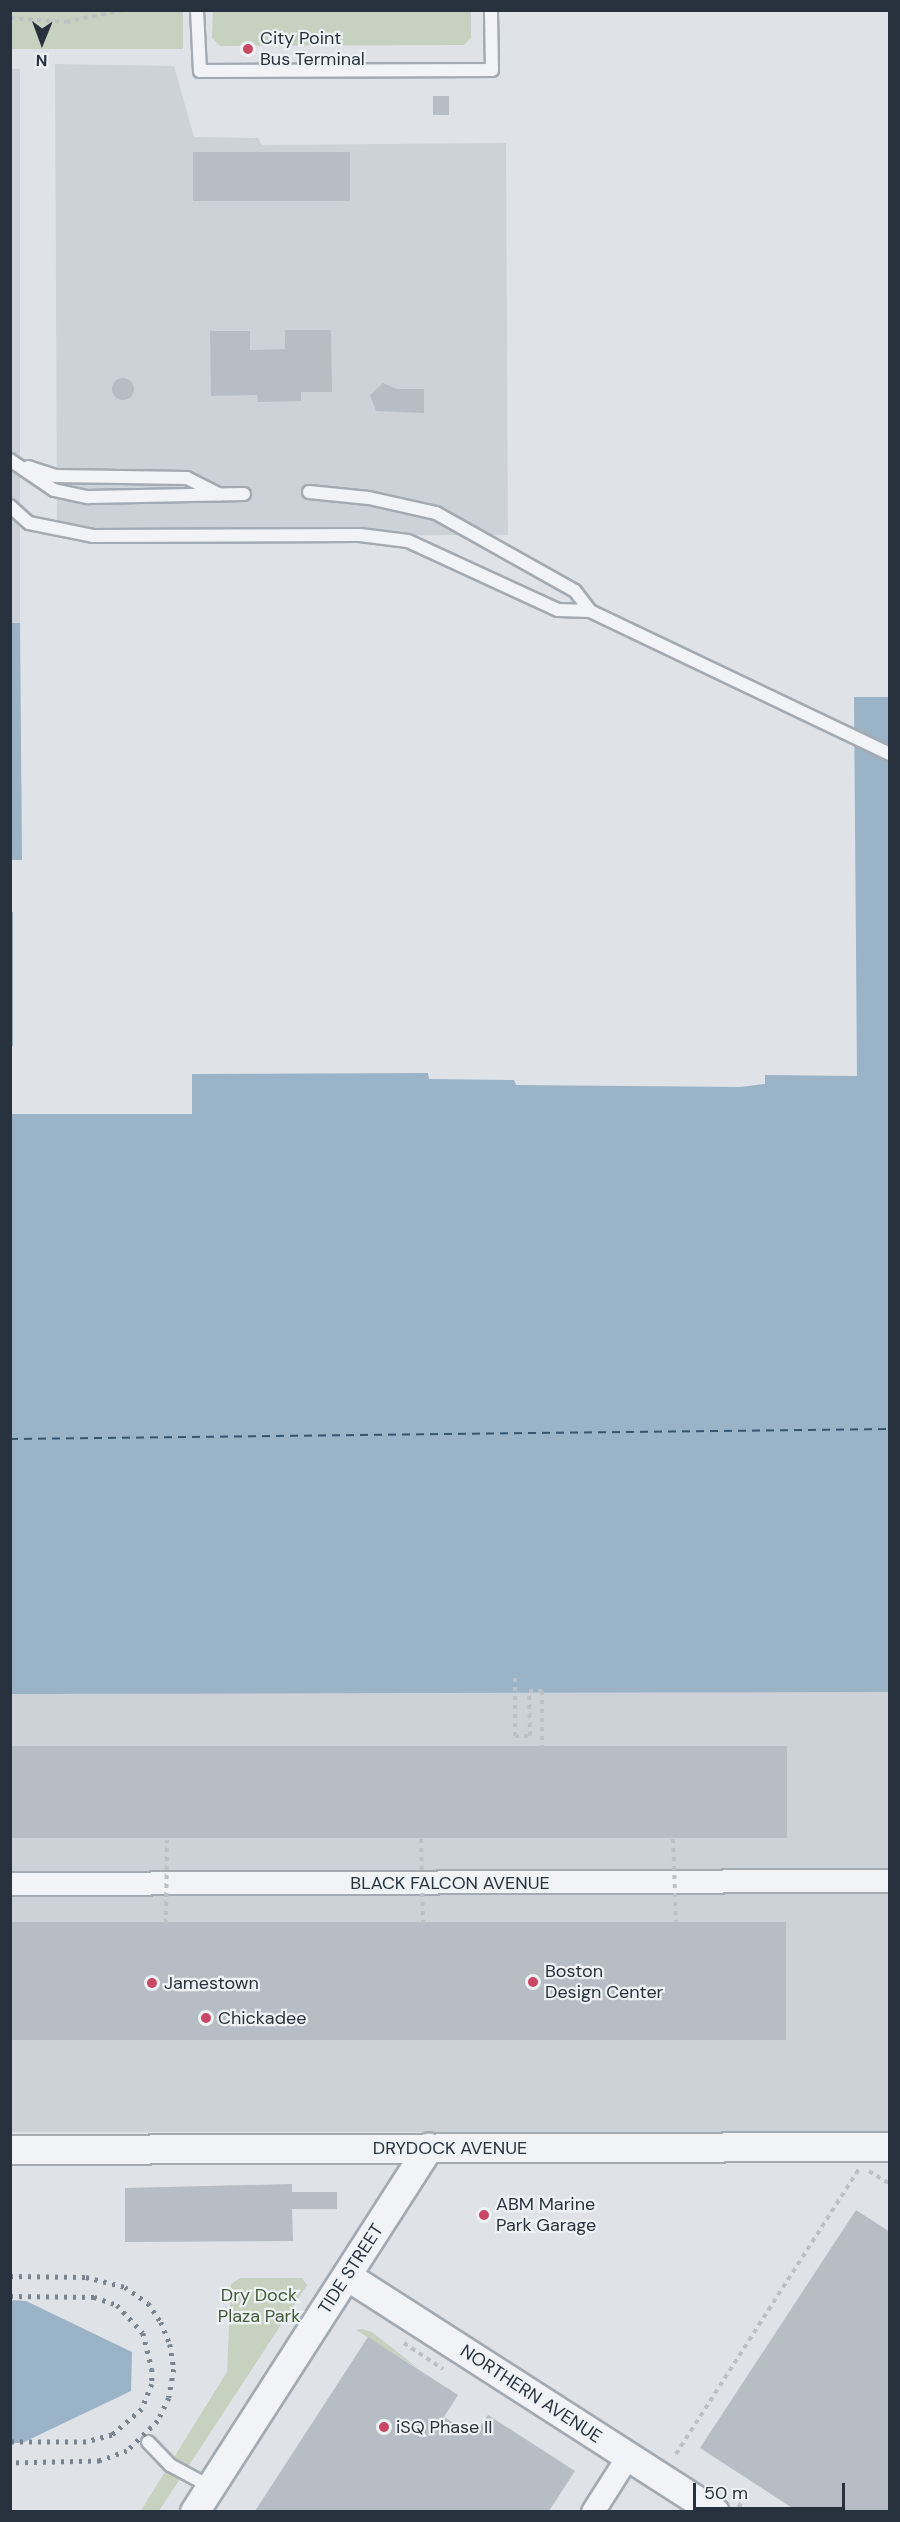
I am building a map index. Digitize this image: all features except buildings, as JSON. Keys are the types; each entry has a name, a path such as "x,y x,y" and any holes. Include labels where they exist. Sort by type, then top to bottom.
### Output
{"street":[{"name":"BLACK FALCON AVENUE","path":"10,1884 890,1881"},
{"name":"DRYDOCK AVENUE","path":"10,2150 890,2146"},
{"name":"TIDE STREET","path":"195,2511 429,2148"},
{"name":"NORTHERN AVENUE","path":"347,2276 716,2511"},
{"path":"593,2511 628,2457"}],"lane":[{"path":"197,10 200,71 212,71 492,70 491,10"},
{"path":"11,461 56,476 187,478 220,495"},
{"path":"11,461 54,489 88,497 244,494"},
{"path":"309,492 369,498 436,513 575,591 590,610"},
{"path":"10,506 28,523 93,536 360,535 408,541 558,610 590,610 890,753"},
{"path":"148,2442 170,2465 211,2487"}],"path":[{"path":"10,18 66,22 123,10"},
{"path":"514,1677 515,1736 530,1736 529,1691 542,1690 542,1746"},
{"path":"421,1839 423,1923"},
{"path":"673,1839 676,1922"},
{"path":"166,1924 167,1840"},
{"path":"676,2454 861,2166 890,2184"}],"shaded area":[{"path":"55,64 174,66 194,137 258,138 262,145 506,143 508,535 57,536"},
{"path":"10,69 20,69 20,623 10,623"},
{"path":"10,1692 889,1692 889,2132 10,2132"}],"green space":[{"path":"10,11 183,11 183,49 10,49"},
{"path":"213,11 471,11 471,38 464,45 220,46 212,38"},
{"name":"Dry Dock Plaza Park","path":"240,2278 302,2278 307,2285 159,2511 140,2512 227,2372 231,2284"},
{"path":"363,2329 372,2332 419,2369 356,2330"}],"water":[{"path":"10,623 20,623 22,860 10,860"},
{"path":"854,697 889,697 889,1692 11,1694 10,1114 192,1114 192,1074 428,1073 429,1079 514,1080 516,1085 740,1087 765,1084 765,1075 857,1076"},
{"path":"11,912 13,912 13,1046 10,1046"},
{"path":"11,2300 26,2301 132,2352 131,2391 22,2443 11,2443"}],"ferry route":[{"path":"10,1439 890,1429"}],"railway":[{"path":"10,2276 86,2277 125,2287 148,2303 161,2322 170,2344 174,2369 169,2398 158,2421 127,2451 100,2461 10,2463"},
{"path":"10,2296 94,2297 117,2305 143,2333 152,2369 152,2384 142,2409 112,2435 86,2442 10,2442"}],"place":[{"name":"City Point Bus Terminal","path":"248,49"},
{"name":"Boston Design Center","path":"533,1982"},
{"name":"Jamestown","path":"152,1983"},
{"name":"Chickadee","path":"206,2018"},
{"name":"ABM Marine Park Garage","path":"484,2215"},
{"name":"iSQ Phase II","path":"384,2427"}]}
